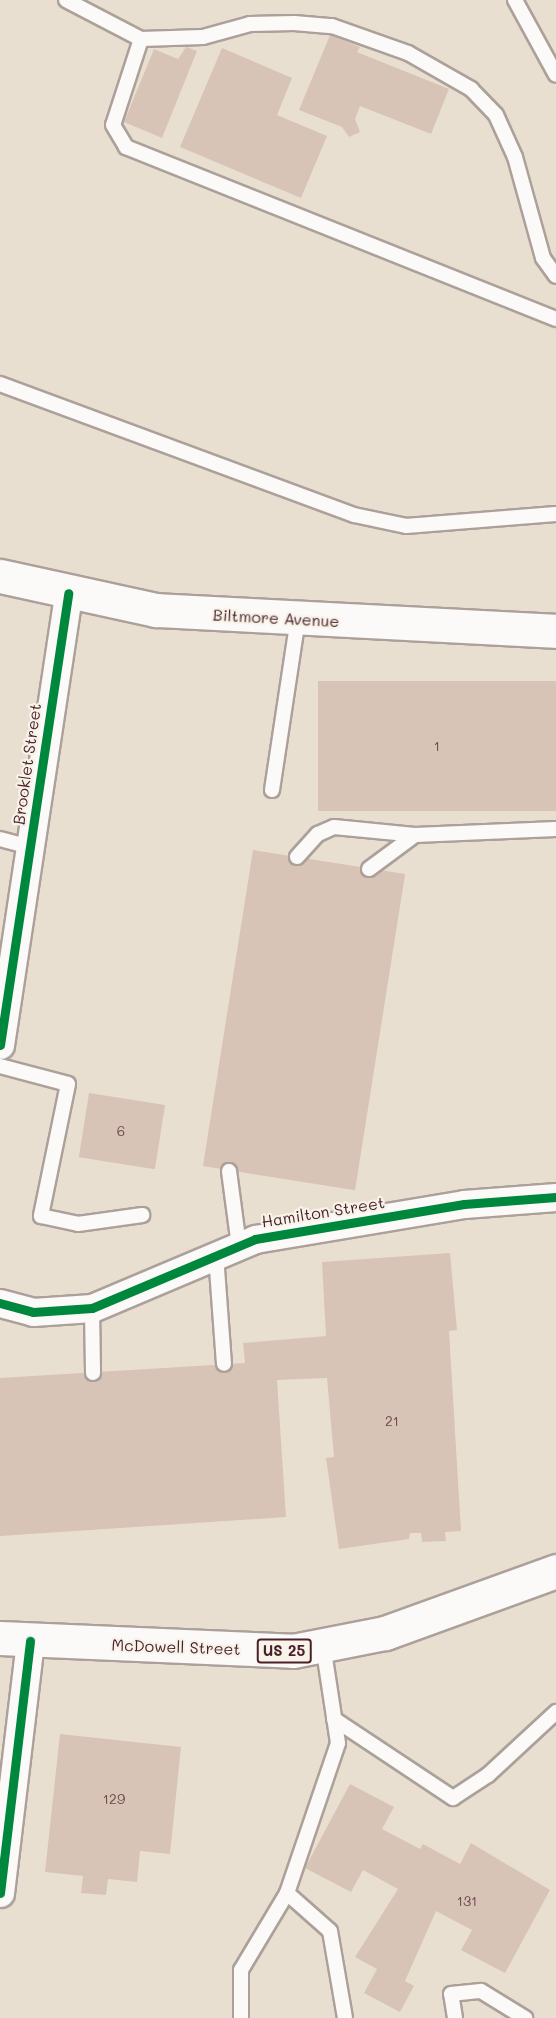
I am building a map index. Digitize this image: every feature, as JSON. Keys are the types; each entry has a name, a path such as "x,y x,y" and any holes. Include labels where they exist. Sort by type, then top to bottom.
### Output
{"main road":[{"name":"Biltmore Avenue","path":"0,576 68,593 156,610 556,631"},
{"name":"McDowell Street","path":"15,1640 293,1651 385,1633 556,1571"}],"street":[{"name":"Brooklet Street","path":"0,1045 68,593"},
{"name":"Hamilton Street","path":"0,1303 33,1312 92,1308 227,1250 464,1204 556,1197"},
{"path":"0,1893 15,1640"}],"lane":[{"path":"66,0 141,39 203,37 250,24 332,26 408,53 471,89 496,115 505,136 543,258 556,276"},
{"path":"515,0 556,75"},
{"path":"141,39 113,125 126,147 556,319"},
{"path":"0,384 354,515 406,526 556,514"},
{"path":"272,790 298,619"},
{"path":"297,857 318,834 334,827 416,835 556,829"},
{"path":"369,870 416,835"},
{"path":"0,839 30,847"},
{"path":"0,1066 68,1084 41,1216 78,1224 142,1215"},
{"path":"225,1364 229,1171"},
{"path":"92,1308 93,1373"},
{"path":"241,2018 241,1970 287,1893 338,1743 323,1645"},
{"path":"334,1719 453,1798 488,1775 556,1712"},
{"path":"287,1893 330,1931 345,2018"},
{"path":"455,2018 451,1994 482,1991 525,2018"}],"building":[{"path":"330,35 360,47 357,52 449,89 431,134 360,106 355,119 360,132 349,137 342,127 299,110"},
{"path":"186,47 197,51 162,138 124,122 154,49 178,59"},
{"path":"222,48 292,78 277,115 327,136 301,198 180,147"},
{"path":"318,681 556,681 556,811 318,811"},
{"path":"253,850 405,874 355,1190 203,1166"},
{"path":"89,1093 165,1105 155,1169 79,1157"},
{"path":"450,1253 457,1330 449,1331 461,1531 445,1532 446,1541 422,1542 421,1533 410,1533 409,1539 339,1549 326,1458 334,1457 327,1378 277,1380 286,1517 0,1536 0,1378 245,1363 243,1343 326,1336 322,1262"},
{"path":"60,1734 181,1747 170,1854 140,1851 137,1882 108,1879 106,1895 81,1893 83,1876 45,1872"},
{"path":"350,1784 394,1807 382,1829 420,1849 423,1844 460,1864 471,1843 550,1890 505,1973 461,1950 472,1930 436,1911 405,1981 414,1986 400,2012 364,1993 377,1969 355,1957 398,1889 363,1870 351,1892 305,1868"}],"cycle path":[{"path":"0,1045 68,593"},
{"path":"0,1303 33,1312 92,1308 255,1239 464,1204 556,1197"},
{"path":"0,1893 30,1641"}]}
